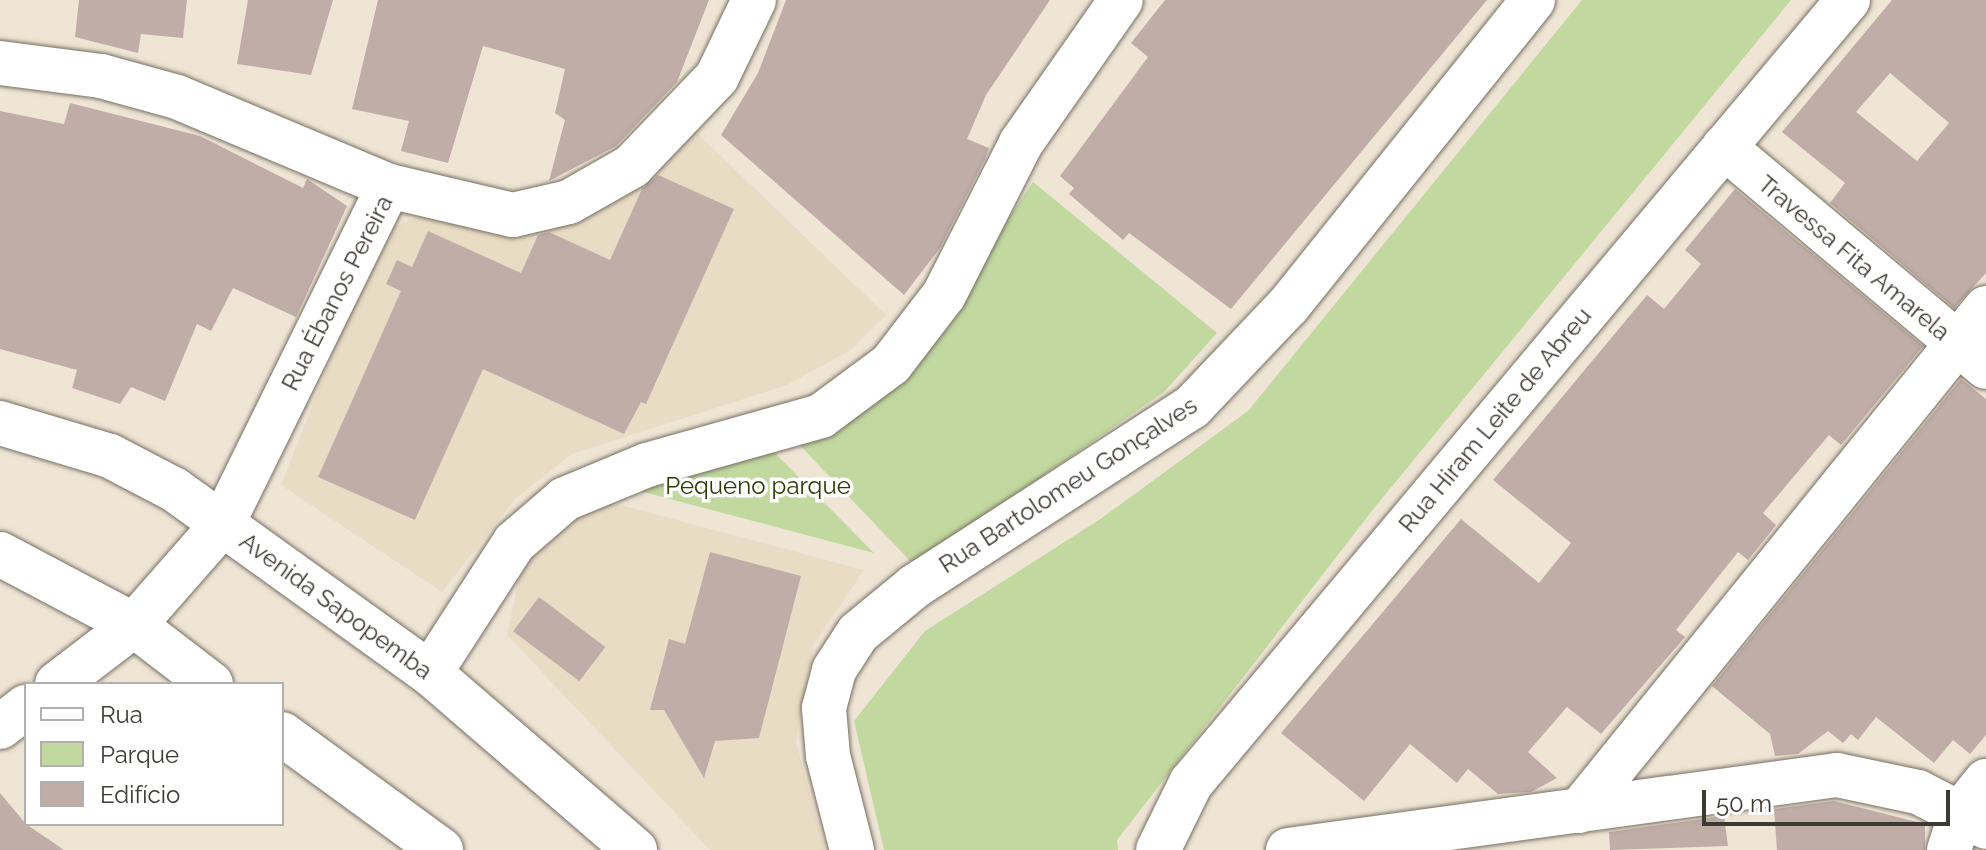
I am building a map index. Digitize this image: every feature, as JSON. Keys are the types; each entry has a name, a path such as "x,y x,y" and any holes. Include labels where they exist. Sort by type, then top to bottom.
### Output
{"street":[{"name":"Rua Ébanos Pereira","path":"60,682 134,625 222,525 389,186 513,215 569,202 632,166 689,115 717,77 754,0"},
{"path":"430,673 514,543 565,499 647,465 821,416 891,364 944,295 1021,143 1121,0"},
{"name":"Rua Bartolomeu Gonçalves","path":"852,850 828,756 824,708 834,670 858,633 915,586 1192,407 1288,306 1533,0"},
{"name":"Rua Hiram Leite de Abreu","path":"1158,850 1191,783 1848,0"},
{"path":"0,63 101,76 177,97 389,186"},
{"name":"Travessa Fita Amarela","path":"1724,147 1971,356"},
{"path":"1579,811 1971,356 1986,308"},
{"name":"Avenida Sapopemba","path":"0,423 110,456 222,525 430,673 635,850"},
{"path":"0,554 134,625 208,682"},
{"path":"0,727 24,709"},
{"path":"284,735 441,850"},
{"path":"1288,850 1837,775 1881,779 1971,818"}],"shaded area":[{"path":"694,130 886,315 851,350 787,385 572,454 515,499 442,592 281,485 381,232 418,217 507,227"},
{"path":"598,499 864,570 813,646 796,742 825,850 710,850 507,635 519,578 535,551"}],"green space":[{"path":"1582,0 1791,0 1375,507 1117,840 1118,850 884,850 854,721 925,631 1102,518 1248,411"},
{"path":"1033,182 1217,333 1164,392 914,565 790,435 943,316"},
{"name":"Pequeno parque","path":"768,446 874,553 640,491"}],"building":[{"path":"79,0 187,0 183,38 141,34 138,53 75,37"},
{"path":"248,0 333,0 311,75 237,64"},
{"path":"378,0 709,0 677,82 616,146 549,181 565,120 555,113 565,69 483,46 448,163 401,151 409,121 352,109"},
{"path":"786,0 1050,0 986,95 967,139 989,148 985,159 940,248 904,295 721,135 758,73"},
{"path":"1165,0 1487,0 1231,309 1129,233 1123,240 1069,194 1074,188 1060,176 1148,57 1131,43"},
{"path":"1892,0 1986,0 1986,273 1954,308 1830,203 1845,183 1782,132","holes":["1890,73 1949,123 1917,161 1856,112"]},
{"path":"70,103 200,136 303,188 307,179 347,206 296,317 233,288 211,331 197,324 165,401 131,387 120,404 72,388 77,370 0,349 0,111 64,124"},
{"path":"658,175 734,209 646,404 641,402 624,434 483,369 415,520 318,477 401,291 386,284 397,260 412,267 428,231 521,273 538,235 549,232 610,260 642,189"},
{"path":"1735,189 1923,346 1841,445 1829,435 1763,513 1776,525 1748,560 1738,552 1676,630 1685,637 1601,734 1567,707 1528,752 1557,778 1531,792 1498,794 1468,769 1457,783 1410,744 1364,801 1281,733 1461,519 1539,583 1571,543 1493,480 1647,295 1664,309 1701,264 1685,250"},
{"path":"1961,379 1986,399 1986,735 1970,754 1953,740 1934,763 1876,717 1858,740 1851,734 1843,743 1828,731 1798,754 1775,756 1770,734 1712,686"},
{"path":"710,552 801,576 759,738 715,741 704,778 664,710 650,710 669,639 685,644"},
{"path":"539,597 605,647 579,681 513,631"},
{"path":"0,793 24,822 24,826 29,826 64,850 0,850"},
{"path":"1834,801 1925,824 1925,850 1777,850 1774,809"},
{"path":"1724,816 1728,846 1610,850 1609,832"}]}
